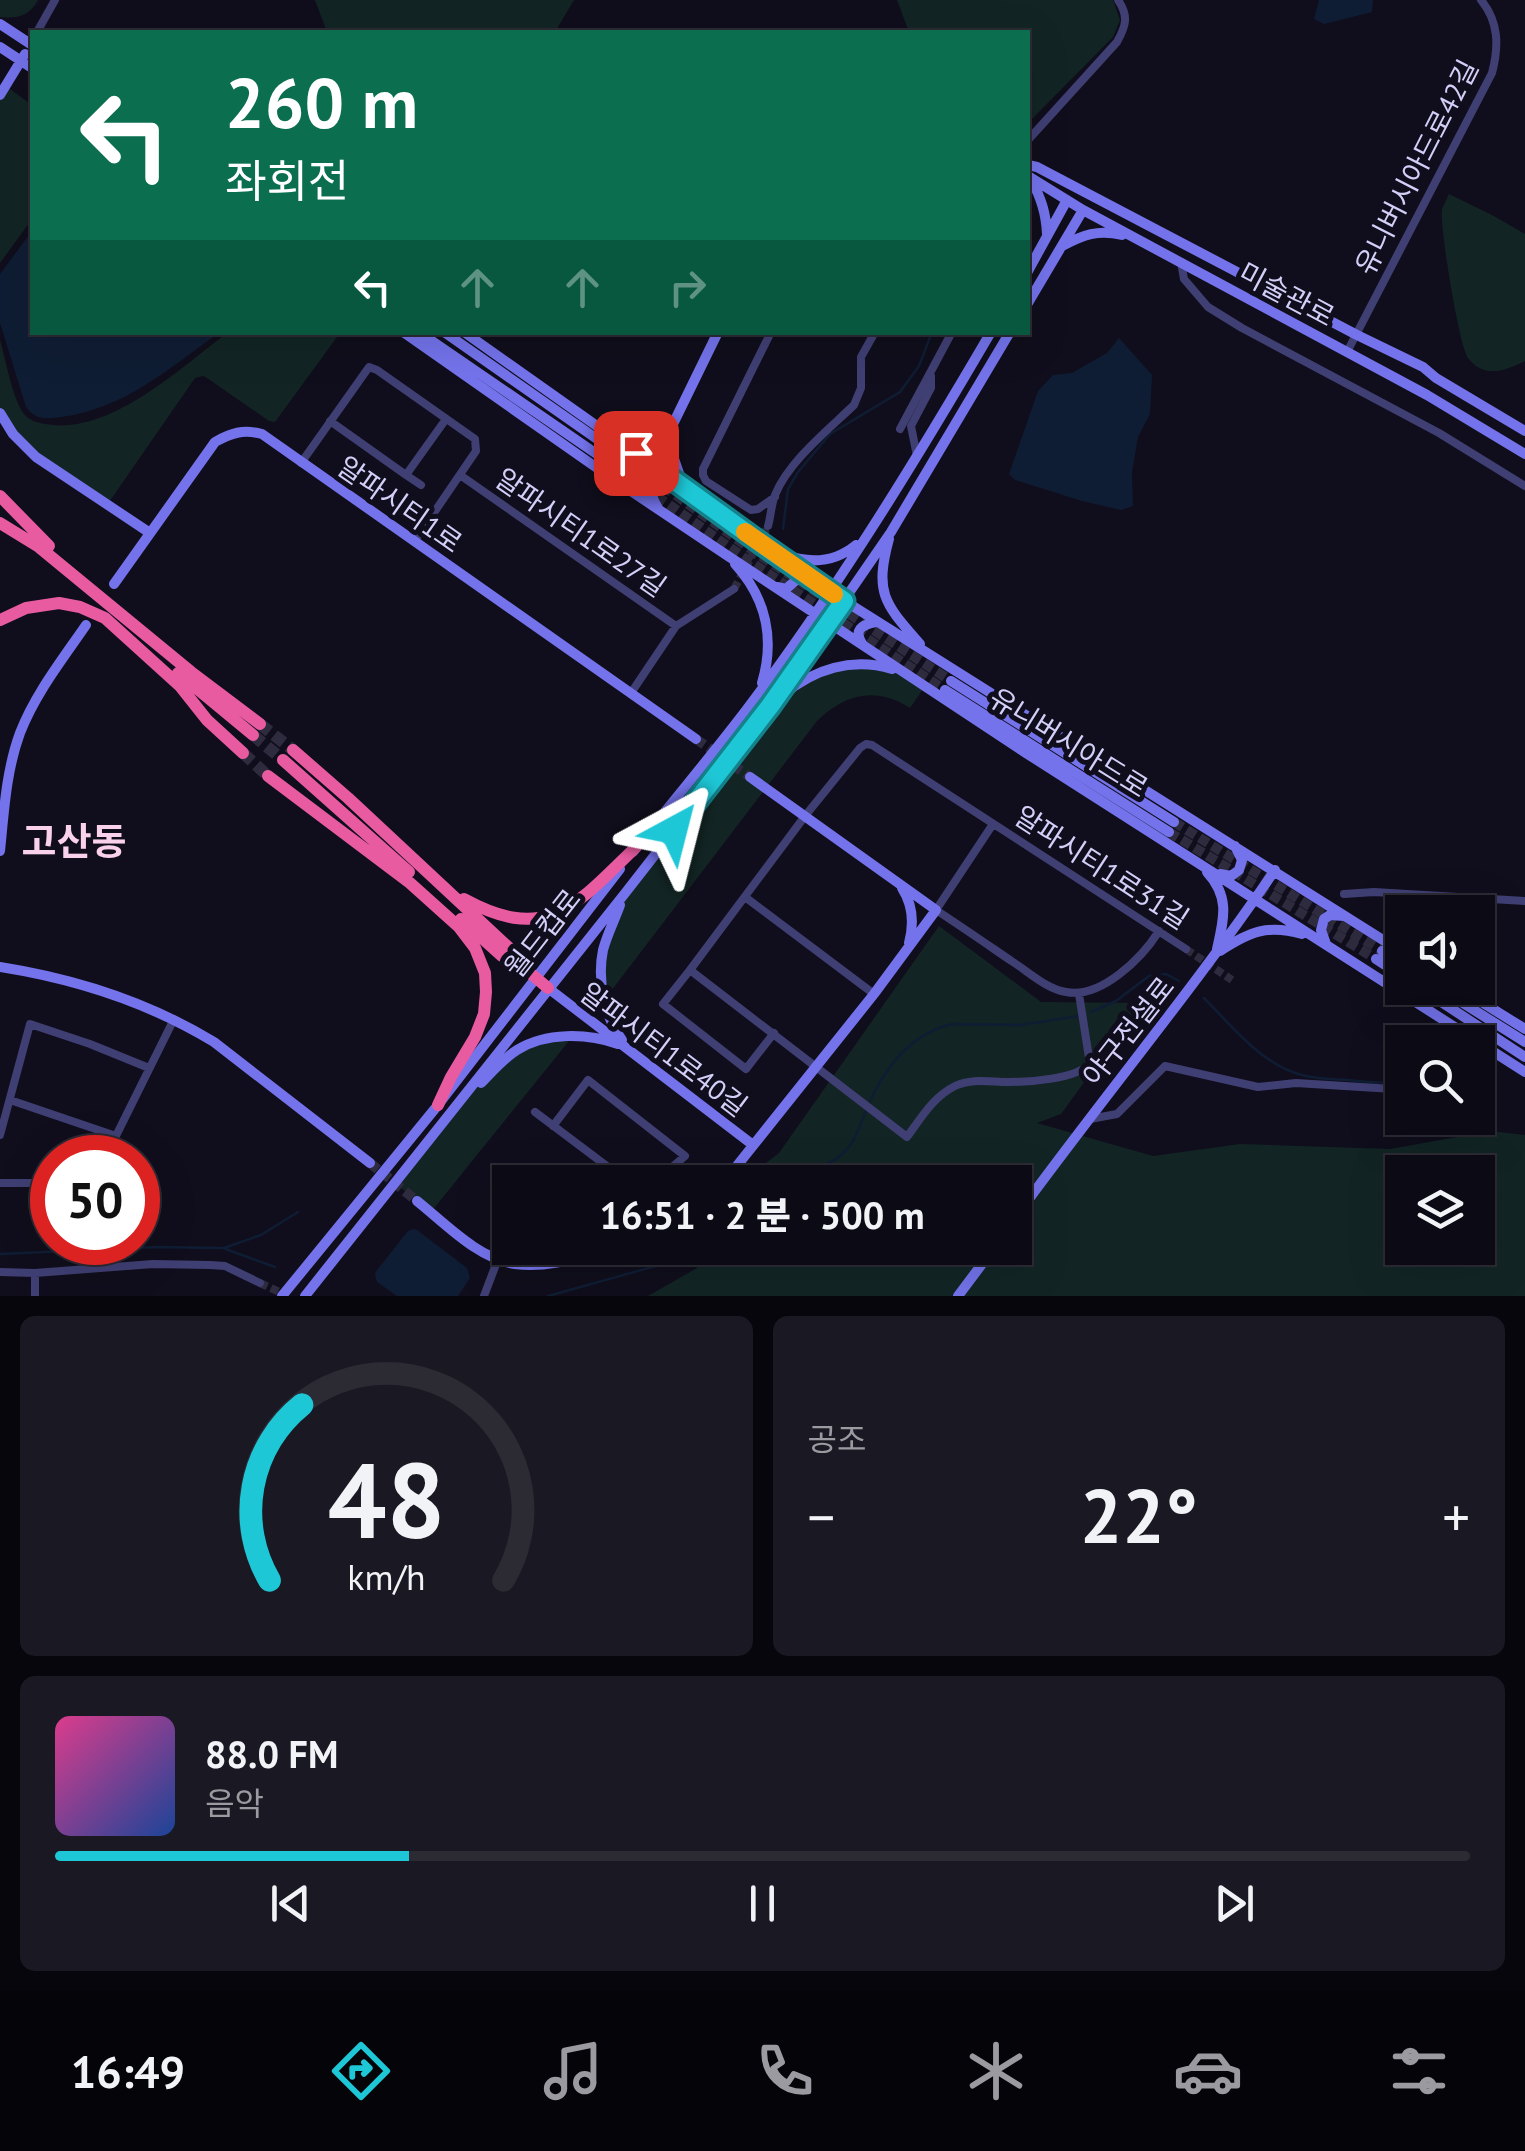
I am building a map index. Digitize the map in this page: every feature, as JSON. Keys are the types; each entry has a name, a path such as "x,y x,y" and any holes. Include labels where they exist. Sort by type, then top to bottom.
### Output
{"highway":[{"path":"0,496 111,612"},
{"path":"0,523 38,547 150,648 207,720 243,754"},
{"path":"0,533 36,553 111,612"},
{"path":"0,620 26,608 59,603 111,612"},
{"path":"150,648 190,672 257,729"},
{"path":"511,957 502,956 288,755 447,890 508,948 511,957 548,988"},
{"path":"268,776 410,883 459,927 475,948 485,973 484,1014 438,1105"},
{"path":"447,890 501,916 546,917 571,908 636,848"}],"main road":[{"path":"0,24 28,49"},
{"path":"0,47 28,49"},
{"path":"0,96 28,49"},
{"name":"미술관로","path":"1030,165 1423,367 1525,431"},
{"name":"미술관로","path":"1030,178 1525,454"},
{"path":"1030,179 1042,199 1047,238"},
{"path":"1030,268 1067,200"},
{"path":"1030,300 1083,210"},
{"path":"1061,246 1086,234 1106,231 1158,250"},
{"path":"407,335 728,556 1525,1072"},
{"path":"423,335 620,470"},
{"path":"448,335 627,460"},
{"path":"468,335 844,601 1385,941"},
{"path":"662,512 652,499 652,465 717,335"},
{"name":"월드컵로","path":"282,1296 438,1105 756,697 865,538 989,335"},
{"name":"월드컵로","path":"306,1296 770,706 891,532 1008,335"},
{"path":"0,414 36,458 150,533"},
{"path":"619,440 648,439 672,428"},
{"path":"672,428 673,456 684,488"},
{"name":"알파시티1로","path":"114,584 214,442 240,431 261,434 696,739"},
{"path":"891,532 882,563 885,599 927,652"},
{"path":"766,547 817,561 840,555 865,538"},
{"path":"728,556 754,588 766,625 768,656 756,697"},
{"path":"776,586 791,587 795,581 792,564"},
{"path":"863,645 858,638 859,628 877,622"},
{"path":"0,851 6,794 20,733 41,690 86,625"},
{"path":"770,706 802,680 840,666 878,665 914,678"},
{"name":"유니버시아드로","path":"948,685 1172,827"},
{"path":"737,1165 936,910 750,776"},
{"path":"1219,874 1231,876 1239,870 1242,860 1234,845"},
{"path":"1196,860 1216,882 1224,904 1215,955"},
{"name":"야구전설로","path":"1032,1195 1275,870"},
{"path":"898,883 912,909 912,933 906,952"},
{"path":"626,892 604,947 600,970 607,1011 629,1049"},
{"path":"1327,946 1321,930 1324,918 1345,916"},
{"path":"1215,955 1245,935 1266,929 1316,938"},
{"path":"0,967 46,974 104,990 174,1019 214,1042 370,1163"},
{"name":"알파시티1로40길","path":"548,988 753,1145"},
{"path":"1446,1005 1525,1057"},
{"path":"1467,1005 1525,1042"},
{"path":"1486,1005 1525,1030"},
{"path":"458,1104 516,1050 538,1042 564,1036 584,1037 629,1049"},
{"path":"417,1201 474,1247 492,1256"},
{"path":"958,1296 981,1265"}],"street":[{"path":"38,30 55,0"},
{"path":"1030,138 1117,42 1126,16 1118,0"},
{"name":"유니버시아드로42길","path":"1348,352 1492,72 1498,53 1496,30 1481,0"},
{"path":"1181,262 1184,280 1208,307 1440,433 1525,486"},
{"path":"769,335 703,476 751,510 774,496 813,444 854,405 861,388 861,357 873,335"},
{"path":"900,429 950,335"},
{"path":"302,462 369,367 446,418 475,439 476,452 414,542"},
{"path":"920,447 912,426 931,388 931,372"},
{"path":"406,475 446,418"},
{"path":"330,421 421,485"},
{"name":"알파시티1로27길","path":"460,474 676,626"},
{"path":"768,526 774,496"},
{"name":"알파시티1로27길","path":"631,693 676,626 734,589"},
{"name":"알파시티1로31길","path":"805,816 860,748 872,745 1186,949"},
{"path":"774,1033 746,1069 663,1004 805,816"},
{"name":"알파시티1로31길","path":"936,910 993,824"},
{"path":"1344,894 1374,892 1525,901"},
{"path":"745,897 874,994"},
{"path":"936,910 1054,989 1080,994 1117,976 1158,931"},
{"path":"690,970 907,1137 930,1105 950,1088 965,1082 1024,1082 1084,1070 1090,1064 1080,994"},
{"path":"116,1135 174,1019"},
{"path":"0,1135 30,1024 150,1068"},
{"path":"1089,1119 1118,1114 1165,1066 1258,1087 1296,1083 1385,1089"},
{"path":"553,1126 588,1080 685,1156 674,1165"},
{"path":"10,1100 113,1135"},
{"path":"535,1112 605,1165"},
{"path":"0,1183 30,1182"},
{"path":"0,1272 210,1264 225,1266 260,1283"},
{"path":"484,1296 496,1265"},
{"path":"35,1273 35,1296"}],"green space":[{"path":"0,0 38,0 27,13 6,18 0,17"},
{"path":"315,0 574,0 556,30 326,30"},
{"path":"897,0 1113,0 1120,20 1113,37 1030,121 1030,30 908,30"},
{"path":"6,86 30,104 30,222 0,263 0,95"},
{"path":"1449,194 1525,234 1525,361 1510,368 1481,369 1464,349 1444,236 1442,209"},
{"path":"224,335 339,335 275,422 207,378 195,378 107,505 36,457 0,412 0,340 20,407 39,423 69,425 94,420 165,381"},
{"path":"878,665 925,686 910,708 885,697 861,696 838,704 817,721 605,999 600,971 626,892 771,706 812,675"},
{"path":"939,926 1041,1002 1142,1003 1061,1114 1037,1123 1153,1156 1240,1144 1390,1149 1468,1135 1495,1135 1495,1132 1525,1135 1525,1296 648,1296 697,1268 695,1265 1032,1265 1032,1165 763,1165 779,1153"},
{"path":"573,1036 431,1212 395,1183 458,1104 516,1050"}],"water":[{"path":"1319,0 1373,0 1372,12 1324,24 1314,19"},
{"path":"30,234 30,335 216,335 144,386 105,406 61,417 37,416 26,407 0,323 0,274"},
{"path":"1119,338 1152,375 1150,414 1138,437 1132,472 1133,506 1121,510 1015,480 1009,474 1038,391 1053,375 1072,373 1107,353"},
{"path":"413,1229 467,1268 470,1278 458,1296 397,1296 377,1282 377,1270"}],"waterway":[{"path":"783,529 788,489 798,472 830,434 900,392 919,366 931,335"},
{"path":"1091,1012 1116,1001 1149,976 1166,974 1179,981"},
{"path":"1204,998 1248,1043 1287,1070 1313,1077 1385,1082"},
{"path":"825,1165 845,1151 890,1067 924,1035 953,1024 1021,1025 1078,1016"},
{"path":"224,1248 261,1235 298,1212"},
{"path":"0,1254 223,1248 275,1267"},
{"path":"548,1296 660,1265"}],"tunnel":[{"path":"627,460 752,550 951,681"},
{"path":"620,470 746,559 945,690"},
{"path":"734,589 768,526"},
{"path":"260,724 293,750"},
{"path":"253,735 283,760"},
{"path":"696,739 750,777"},
{"path":"243,753 268,776"},
{"path":"1174,822 1382,951"},
{"path":"1169,832 1376,959"},
{"path":"1186,949 1232,980"},
{"path":"370,1163 417,1201"},
{"path":"260,1283 288,1296"}],"slow traffic":[{"path":"745,532 834,594"}],"district":[{"name":"고산동","path":"74,840"}],"route":[{"path":"636,453 844,601 770,706 674,830"}]}
